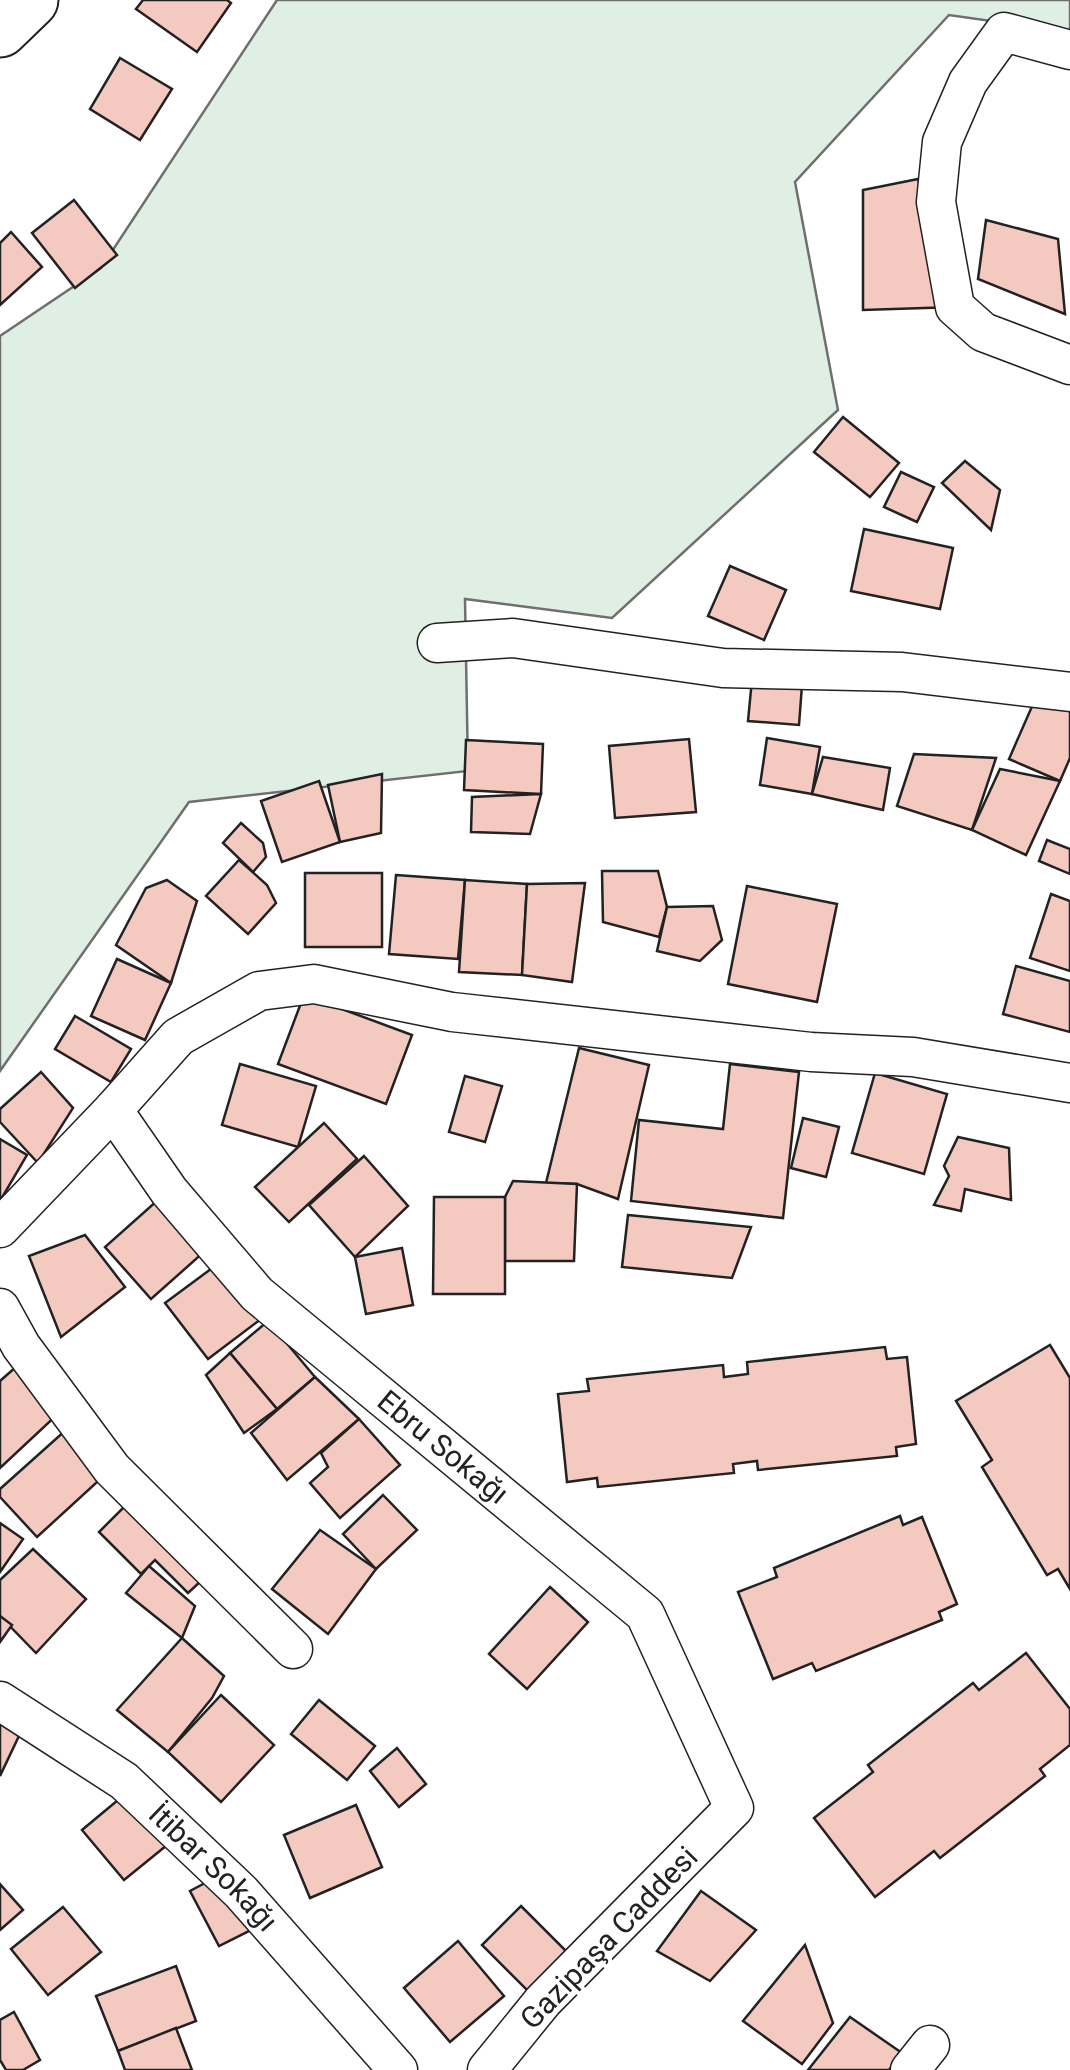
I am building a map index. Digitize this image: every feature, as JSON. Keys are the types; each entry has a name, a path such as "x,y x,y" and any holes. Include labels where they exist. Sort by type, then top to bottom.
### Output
{"main road":[{"path":"0,29 30,0"}],"street":[{"path":"1070,50 1004,32 968,82 942,142 936,202 956,307 983,332 1070,365"},
{"path":"437,643 513,638 723,668 902,672 1070,692"},
{"path":"0,1228 178,1038 259,991 314,984 452,1012 811,1052 913,1057 1070,1083"},
{"name":"Ebru Sokağı","path":"113,1110 169,1191 257,1294 645,1614 734,1808"},
{"path":"0,1308 21,1346 112,1469 293,1649"},
{"name":"İtibar Sokağı","path":"0,1701 124,1781 240,1892 398,2070"},
{"name":"Gazipaşa Caddesi","path":"487,2070 543,2001 734,1808"}],"green space":[{"path":"277,0 1070,0 1070,32 949,15 795,182 838,410 612,618 465,599 468,771 189,802 0,1071 0,336 101,268"}],"building":[{"path":"143,0 231,3 197,52 136,9"},
{"path":"120,58 172,89 140,140 90,109"},
{"path":"918,179 955,307 863,310 863,190"},
{"path":"74,200 117,255 75,288 32,233"},
{"path":"986,220 1058,239 1065,314 978,279"},
{"path":"11,232 42,267 0,305 0,243"},
{"path":"843,417 899,463 870,497 814,452"},
{"path":"965,461 1000,490 991,530 942,483"},
{"path":"901,472 934,487 917,522 884,507"},
{"path":"864,529 953,548 940,609 851,591"},
{"path":"730,566 786,590 764,640 708,616"},
{"path":"753,669 802,685 799,725 748,721"},
{"path":"1037,695 1070,709 1070,758 1060,781 1009,759"},
{"path":"767,738 820,747 812,794 760,785"},
{"path":"689,739 696,812 615,818 609,746"},
{"path":"466,740 543,744 541,794 464,790"},
{"path":"914,754 996,758 972,830 897,806"},
{"path":"823,757 890,768 883,810 812,794"},
{"path":"1000,769 1060,781 1026,855 972,830"},
{"path":"382,774 381,833 340,842 328,785"},
{"path":"319,781 340,842 282,862 261,801"},
{"path":"541,794 530,834 471,832 472,797"},
{"path":"241,823 263,843 266,857 253,872 223,843"},
{"path":"1047,840 1070,849 1070,874 1039,861"},
{"path":"239,860 267,885 276,903 248,934 206,896"},
{"path":"602,871 658,871 667,907 659,937 603,922"},
{"path":"305,873 382,873 382,947 305,947"},
{"path":"396,875 465,880 458,959 389,954"},
{"path":"167,880 197,901 171,983 116,945 146,888"},
{"path":"465,880 527,884 522,975 459,972"},
{"path":"585,883 572,982 522,975 527,884"},
{"path":"747,886 837,904 817,1002 728,984"},
{"path":"1051,894 1070,901 1070,971 1030,958"},
{"path":"713,906 722,940 700,961 657,951 667,907"},
{"path":"117,959 171,983 145,1040 91,1016"},
{"path":"1016,966 1070,981 1070,1032 1003,1014"},
{"path":"304,995 412,1035 386,1104 278,1064"},
{"path":"75,1016 131,1049 111,1082 55,1049"},
{"path":"579,1048 649,1065 618,1199 577,1184 546,1183"},
{"path":"240,1064 316,1086 298,1147 222,1125"},
{"path":"730,1064 799,1072 783,1218 631,1201 639,1120 723,1129"},
{"path":"41,1072 73,1108 38,1163 0,1122 0,1109"},
{"path":"875,1073 947,1094 924,1174 852,1153"},
{"path":"465,1076 502,1086 485,1142 449,1132"},
{"path":"803,1118 839,1127 826,1177 791,1168"},
{"path":"324,1123 357,1159 289,1222 255,1187"},
{"path":"958,1137 1009,1148 1011,1200 965,1189 961,1211 934,1205 949,1176 944,1166"},
{"path":"0,1139 27,1155 0,1201"},
{"path":"364,1156 408,1206 355,1257 309,1205"},
{"path":"513,1181 577,1184 574,1261 505,1261 505,1197"},
{"path":"434,1197 505,1197 505,1294 433,1294"},
{"path":"159,1199 205,1251 151,1299 105,1247"},
{"path":"628,1215 751,1227 732,1278 622,1267"},
{"path":"85,1235 125,1287 61,1337 29,1256"},
{"path":"402,1248 413,1305 366,1314 355,1257"},
{"path":"219,1263 261,1319 208,1359 165,1303"},
{"path":"268,1321 315,1377 277,1409 230,1353"},
{"path":"1050,1345 1070,1378 1070,1589 1058,1569 1047,1575 982,1467 992,1460 956,1401"},
{"path":"885,1347 887,1359 907,1357 916,1444 896,1447 897,1456 758,1470 757,1461 733,1464 734,1473 598,1487 597,1478 567,1482 558,1394 589,1391 587,1379 723,1365 724,1377 748,1374 747,1362"},
{"path":"230,1353 277,1409 244,1433 206,1375"},
{"path":"17,1366 60,1412 0,1468 0,1381"},
{"path":"315,1377 359,1419 287,1480 251,1433"},
{"path":"359,1419 400,1465 340,1518 310,1483 328,1467 321,1453"},
{"path":"67,1429 107,1473 37,1537 0,1497 0,1489"},
{"path":"383,1495 417,1530 376,1569 343,1534"},
{"path":"126,1505 201,1581 188,1593 155,1560 141,1574 99,1532"},
{"path":"900,1516 903,1525 922,1517 957,1604 939,1612 942,1620 816,1671 812,1663 773,1679 738,1592 777,1577 774,1568"},
{"path":"0,1523 23,1539 0,1572"},
{"path":"320,1530 376,1569 328,1634 272,1589"},
{"path":"33,1549 86,1599 36,1653 0,1616 0,1580"},
{"path":"149,1566 195,1606 182,1638 126,1593"},
{"path":"550,1587 588,1622 527,1689 489,1654"},
{"path":"0,1616 12,1625 0,1642"},
{"path":"182,1638 224,1676 212,1698 168,1752 117,1710"},
{"path":"1026,1653 1070,1709 1070,1745 1040,1769 1045,1776 940,1858 934,1851 875,1897 814,1818 873,1772 868,1765 973,1683 979,1690"},
{"path":"221,1695 274,1745 221,1802 168,1752"},
{"path":"319,1700 375,1746 347,1780 291,1734"},
{"path":"0,1707 27,1719 0,1776"},
{"path":"397,1748 426,1784 399,1807 370,1771"},
{"path":"130,1790 172,1841 124,1880 82,1830"},
{"path":"356,1805 382,1867 310,1898 284,1835"},
{"path":"222,1874 267,1922 219,1946 190,1891"},
{"path":"0,1884 23,1910 0,1930"},
{"path":"701,1891 756,1930 710,1981 657,1951"},
{"path":"521,1906 570,1955 531,1994 482,1945"},
{"path":"63,1907 101,1952 48,1995 11,1949"},
{"path":"458,1941 504,1996 450,2042 404,1988"},
{"path":"805,1945 833,2023 802,2064 743,2021"},
{"path":"176,1966 196,2021 118,2051 96,1996"},
{"path":"14,2012 40,2060 23,2070 6,2070 0,2060 0,2020"},
{"path":"850,2017 902,2053 889,2070 808,2070"},
{"path":"176,2028 192,2070 125,2070 118,2051"}]}
